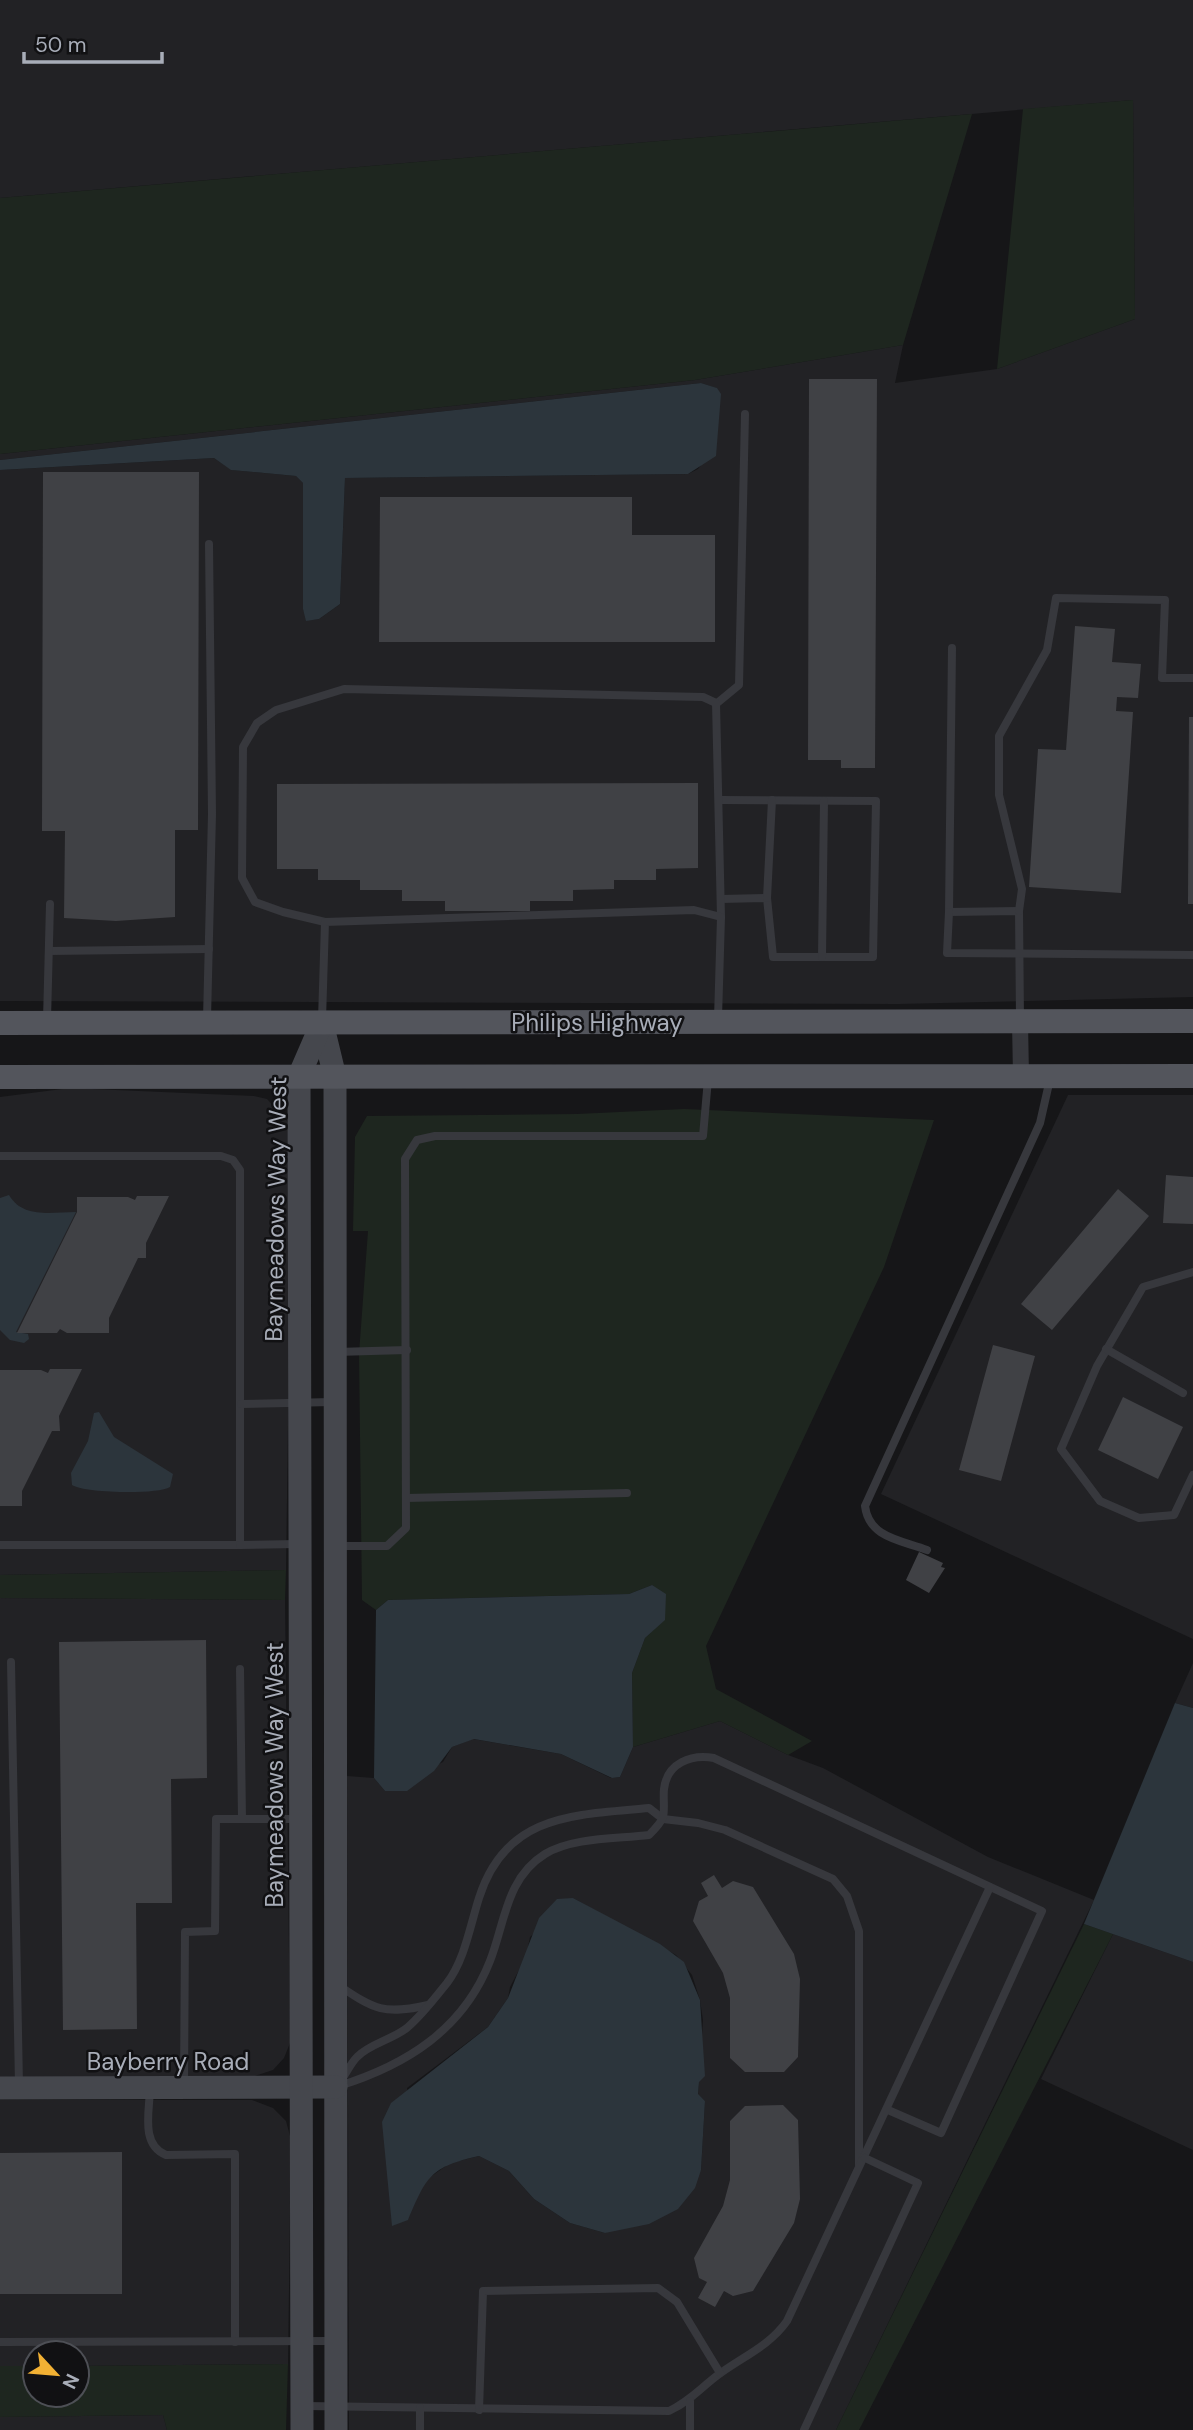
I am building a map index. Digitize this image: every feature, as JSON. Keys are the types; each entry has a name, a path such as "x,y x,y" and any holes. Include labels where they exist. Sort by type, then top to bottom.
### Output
{"main road":[{"name":"Philips Highway","path":"0,1023 1193,1021"},
{"path":"0,1077 1193,1076"}],"street":[{"path":"1020,1022 1021,1076"},
{"name":"Baymeadows Way West","path":"302,2430 302,1402 299,1076 322,1023"},
{"path":"322,1023 335,1077 336,2430"},
{"name":"Bayberry Road","path":"9,2088 149,2090 337,2087"}],"lane":[{"path":"716,704 739,685 745,414"},
{"path":"207,1022 212,814 209,544"},
{"path":"1020,1022 1019,911 1022,889 999,795 999,736 1047,650 1056,598 1164,600 1162,678 1193,678"},
{"path":"952,649 947,953 1020,956 1193,955"},
{"path":"716,704 703,697 344,689 276,710 257,723 243,747 242,878 256,902 326,922 694,910 721,917"},
{"path":"716,704 721,899 718,1023"},
{"path":"720,800 772,800 876,801 873,957 772,957 767,898 772,800"},
{"path":"822,957 824,801"},
{"path":"721,899 767,898"},
{"path":"47,1023 50,904"},
{"path":"949,912 1019,911"},
{"path":"322,1023 326,922"},
{"path":"49,951 209,949"},
{"path":"335,1546 387,1546 406,1528 405,1159 417,1140 435,1136 703,1136 708,1076"},
{"path":"927,1550 873,1529 866,1520 864,1506 1040,1123 1050,1076"},
{"path":"0,1156 221,1156 233,1160 240,1170 240,1545"},
{"path":"1193,1272 1143,1287 1106,1349 1061,1449 1100,1501 1139,1518 1174,1516 1193,1475"},
{"path":"1106,1349 1183,1393"},
{"path":"335,1353 407,1350"},
{"path":"241,1404 335,1402"},
{"path":"406,1497 627,1493"},
{"path":"0,1545 301,1544"},
{"path":"9,2088 11,1662"},
{"path":"240,1669 243,1819"},
{"path":"337,2087 380,2074 404,2061 433,2040 454,2019 489,1964 513,1890 527,1869 546,1853 580,1843 649,1835 663,1819 664,1785 673,1768 686,1758 714,1758 1042,1912 941,2133 888,2110"},
{"path":"337,2087 358,2055 408,2028 449,1980 465,1946 480,1895 492,1868 511,1846 536,1826 566,1815 649,1808 663,1819 698,1823 725,1830 833,1879 847,1896 859,1931 859,2170"},
{"path":"184,2089 185,1932 215,1931 216,1819 302,1819"},
{"path":"302,2406 669,2411 690,2401 720,2373 774,2339 787,2321 888,2110 990,1886"},
{"path":"336,1984 368,2006 385,2012 428,2005"},
{"path":"149,2090 149,2142 155,2151 166,2155 235,2154 235,2342"},
{"path":"804,2430 918,2183 865,2158"},
{"path":"479,2410 483,2291 658,2288 677,2302 720,2373"},
{"path":"0,2342 336,2341"},
{"path":"690,2401 690,2430"},
{"path":"420,2408 420,2430"}],"shaded area":[{"path":"0,0 1193,0 1193,997 898,1004 0,1001 0,470 214,458 232,470 296,476 303,483 303,609 307,620 319,619 340,604 345,478 688,474 698,469 704,461 716,388 701,383 0,460 0,454 695,380 903,345 895,383 997,369 1135,319 1133,100 0,198"},
{"path":"1133,100 1135,319 997,369 1023,109"},
{"path":"972,114 903,345 695,380 0,454 0,198"},
{"path":"701,383 717,388 721,394 716,456 688,474 345,478 340,604 319,619 306,621 303,609 303,483 296,476 231,470 214,458 0,470 0,460"},
{"path":"70,1088 254,1096 267,1099 287,1121 292,1133 286,1570 0,1575 0,1097"},
{"path":"1068,1095 1193,1095 1193,1639 881,1494"},
{"path":"684,1109 934,1120 884,1267 706,1646 716,1689 812,1741 788,1755 720,1721 633,1747 632,1673 645,1638 665,1619 652,1585 629,1594 388,1600 376,1610 362,1600 359,1354 368,1231 353,1231 355,1137 367,1116 577,1114"},
{"path":"9,1195 15,1203 30,1211 76,1212 16,1332 28,1334 29,1339 24,1343 10,1340 0,1330 0,1198"},
{"path":"99,1412 114,1437 173,1474 170,1487 163,1490 121,1492 91,1490 72,1485 71,1473 88,1441 94,1413"},
{"path":"286,1570 285,1600 0,1598 0,1575"},
{"path":"652,1585 666,1594 665,1620 645,1638 632,1673 633,1747 620,1777 612,1778 561,1754 474,1739 452,1747 434,1771 407,1791 385,1791 374,1778 376,1610 388,1600 629,1594"},
{"path":"0,1598 285,1600 290,2043 284,2058 273,2070 249,2078 0,2078"},
{"path":"1193,1663 1193,1708 1175,1703"},
{"path":"1175,1703 1193,1708 1193,1962 1084,1924"},
{"path":"720,1721 788,1755 823,1768 988,1857 1094,1900 836,2430 349,2430 347,1776 374,1778 385,1791 443,1762 452,1747 473,1739 561,1754 611,1778 620,1777 633,1747","holes":["573,1898 676,1955 692,1975 703,2020 698,2095 705,2101 701,2170 605,2233 570,2223 534,2199 509,2171 479,2156 450,2163 426,2180 407,2088 488,2027 508,1998 510,1987 526,1957 530,1937"]},
{"path":"573,1898 660,1944 684,1962 700,2000 705,2076 699,2082 698,2094 705,2101 701,2170 695,2188 678,2209 649,2224 605,2233 570,2223 534,2199 509,2171 479,2156 440,2169 426,2183 408,2220 392,2226 382,2122 391,2103 488,2027 508,1998 539,1918 557,1899"},
{"path":"1084,1924 1113,1934 859,2430 836,2430"},
{"path":"1113,1934 1193,1962 1193,2150 1041,2079"},
{"path":"0,2100 252,2100 273,2108 286,2121 291,2140 288,2364 91,2366 91,2339 21,2339 21,2366 0,2366"},
{"path":"288,2364 286,2430 167,2430 163,2415 0,2417 0,2366 21,2366 21,2409 91,2409 91,2366"},
{"path":"163,2415 167,2430 0,2430 0,2417"}],"building":[{"path":"809,379 877,379 875,768 841,768 841,760 808,760"},
{"path":"43,472 199,472 198,830 175,830 175,917 116,921 64,918 65,831 42,831"},
{"path":"380,497 632,497 632,535 715,535 715,642 379,642"},
{"path":"1075,626 1115,629 1112,662 1141,664 1138,698 1117,697 1116,711 1133,712 1121,893 1029,887 1038,749 1066,750"},
{"path":"1189,717 1193,717 1193,904 1188,904"},
{"path":"698,783 698,868 656,869 656,880 614,880 614,889 573,890 573,901 530,901 530,911 445,911 445,901 402,901 402,890 360,890 360,880 318,880 318,869 277,869 277,784"},
{"path":"1166,1175 1193,1177 1193,1224 1163,1223"},
{"path":"1118,1189 1149,1216 1052,1330 1021,1304"},
{"path":"137,1196 169,1196 146,1243 146,1258 138,1258 109,1318 109,1333 67,1333 60,1329 57,1333 17,1333 77,1212 77,1197 128,1197 135,1200"},
{"path":"993,1345 1035,1356 1001,1481 959,1470"},
{"path":"50,1369 82,1369 59,1416 60,1431 52,1431 22,1491 22,1506 0,1506 0,1370 41,1370 48,1373"},
{"path":"1123,1397 1183,1427 1158,1479 1098,1450"},
{"path":"919,1552 943,1563 941,1567 945,1568 929,1593 906,1580"},
{"path":"206,1640 207,1778 171,1779 172,1903 136,1903 137,2029 63,2030 59,1642"},
{"path":"714,1875 722,1888 733,1881 753,1887 794,1954 800,1979 798,2057 784,2072 745,2072 730,2058 730,1998 723,1973 693,1921 699,1901 708,1896 701,1883"},
{"path":"783,2105 798,2120 800,2199 794,2223 753,2291 733,2296 724,2291 715,2307 698,2298 707,2282 699,2278 694,2258 723,2206 730,2180 730,2121 745,2106"},
{"path":"122,2152 122,2294 0,2294 0,2153"}]}
